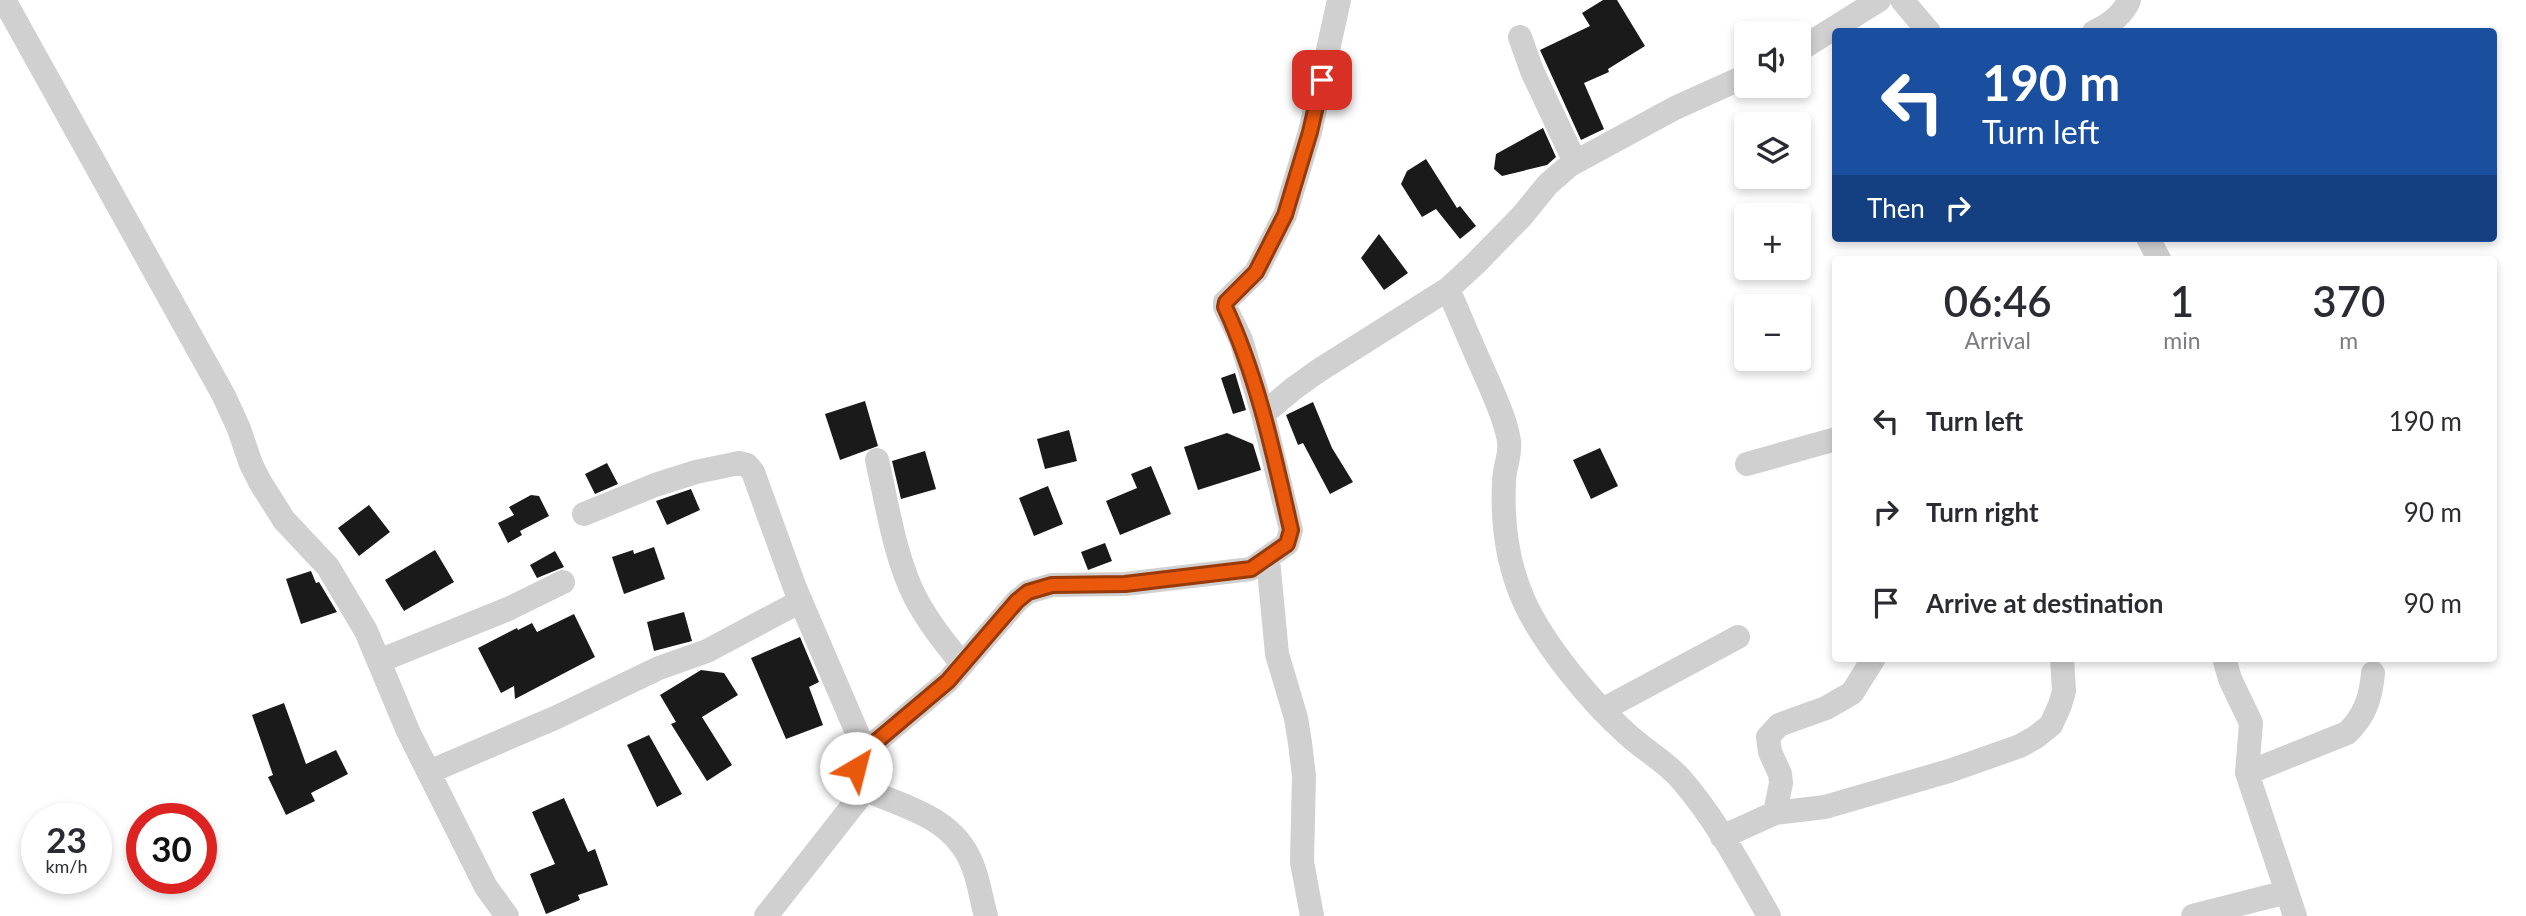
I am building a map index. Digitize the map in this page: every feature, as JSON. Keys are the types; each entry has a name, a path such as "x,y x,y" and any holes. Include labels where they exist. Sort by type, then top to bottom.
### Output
{"street":[{"path":"4,0 224,396 260,482 284,520 328,567 366,631 408,731 486,887 508,916"},
{"path":"986,916 973,864 955,835 933,818 865,790 856,768 860,756 929,698 1028,592 1039,587 1125,584 1251,569 1287,544 1291,530 1263,414 1241,340 1225,307 1228,298 1256,272 1285,215 1310,132 1339,0"},
{"path":"1834,28 1879,0"},
{"path":"1902,0 1926,28"},
{"path":"2104,28 2119,15 2129,0"},
{"path":"1811,42 1832,29"},
{"path":"1520,37 1532,71 1575,162"},
{"path":"1263,414 1318,371 1448,289 1507,232 1548,184 1575,162 1675,108 1734,81"},
{"path":"1448,289 1509,438 1504,481 1504,530 1523,600 1541,633 1602,710 1678,777 1737,858 1769,916"},
{"path":"1747,464 1832,440"},
{"path":"877,460 904,572 928,619 962,664"},
{"path":"584,514 655,485 696,472 739,463 747,465 753,472 801,601 865,751"},
{"path":"1268,559 1277,654 1296,718 1302,754 1302,862 1312,916"},
{"path":"379,661 508,609 563,582"},
{"path":"429,772 557,717 659,668 707,651 801,601"},
{"path":"1602,710 1738,637"},
{"path":"1775,813 1781,783 1770,752 1768,737 1779,725 1826,708 1852,693 1871,662"},
{"path":"1722,837 1775,813 1825,807 1949,771 2028,741 2047,730 2060,705 2064,691 2062,662"},
{"path":"2225,662 2230,679 2252,723 2247,773 2295,916"},
{"path":"2247,773 2347,733 2365,709 2371,693 2373,673"},
{"path":"766,916 865,790"},
{"path":"2193,916 2287,892"}],"building":[{"path":"1603,0 1617,0 1645,46 1608,69 1609,72 1584,83 1604,129 1581,140 1540,50 1590,26 1582,13"},
{"path":"1543,128 1556,157 1547,165 1502,176 1494,169 1496,154"},
{"path":"1426,159 1457,208 1460,206 1476,226 1460,239 1436,209 1422,217 1401,184 1407,171"},
{"path":"1379,234 1408,273 1384,290 1361,258"},
{"path":"1235,373 1246,410 1233,414 1221,378"},
{"path":"865,401 878,446 840,460 825,414"},
{"path":"1313,402 1332,448 1353,482 1330,494 1303,443 1298,445 1286,415"},
{"path":"1069,430 1077,461 1045,469 1037,439"},
{"path":"1227,433 1253,444 1261,470 1198,490 1184,447"},
{"path":"1600,448 1618,486 1591,499 1573,460"},
{"path":"925,451 936,489 901,499 892,461"},
{"path":"607,463 618,484 595,494 585,474"},
{"path":"1151,466 1171,514 1120,535 1106,501 1137,488 1131,474"},
{"path":"1048,486 1063,524 1034,536 1019,498"},
{"path":"691,489 700,510 667,525 656,501"},
{"path":"531,495 539,496 549,516 520,531 522,535 508,543 498,523 514,515 509,507"},
{"path":"369,505 390,532 359,556 338,528"},
{"path":"1105,543 1112,561 1088,570 1081,552"},
{"path":"654,547 665,579 624,594 612,557 633,550 634,554"},
{"path":"435,550 454,582 404,611 385,580"},
{"path":"555,551 564,567 537,578 530,565"},
{"path":"311,571 316,583 319,582 337,612 301,624 286,579"},
{"path":"684,612 692,641 654,651 647,622"},
{"path":"574,614 595,657 515,699 514,686 501,693 478,648 517,628 518,630 532,623 537,632"},
{"path":"800,637 819,682 809,687 823,725 786,739 751,658"},
{"path":"701,670 724,673 738,695 702,717 732,765 707,781 671,724 676,722 660,695"},
{"path":"284,703 306,764 336,750 348,774 311,793 315,801 286,815 268,777 273,775 252,715"},
{"path":"649,735 682,794 657,807 627,745"},
{"path":"564,798 588,852 595,849 608,885 578,895 580,900 546,914 530,874 555,864 532,812"}],"route":[{"path":"856,768 860,756 948,681 1017,601 1028,592 1052,585 1125,584 1251,569 1287,544 1291,530 1270,438 1241,340 1225,307 1228,298 1256,272 1285,215 1297,180 1322,80"}]}
